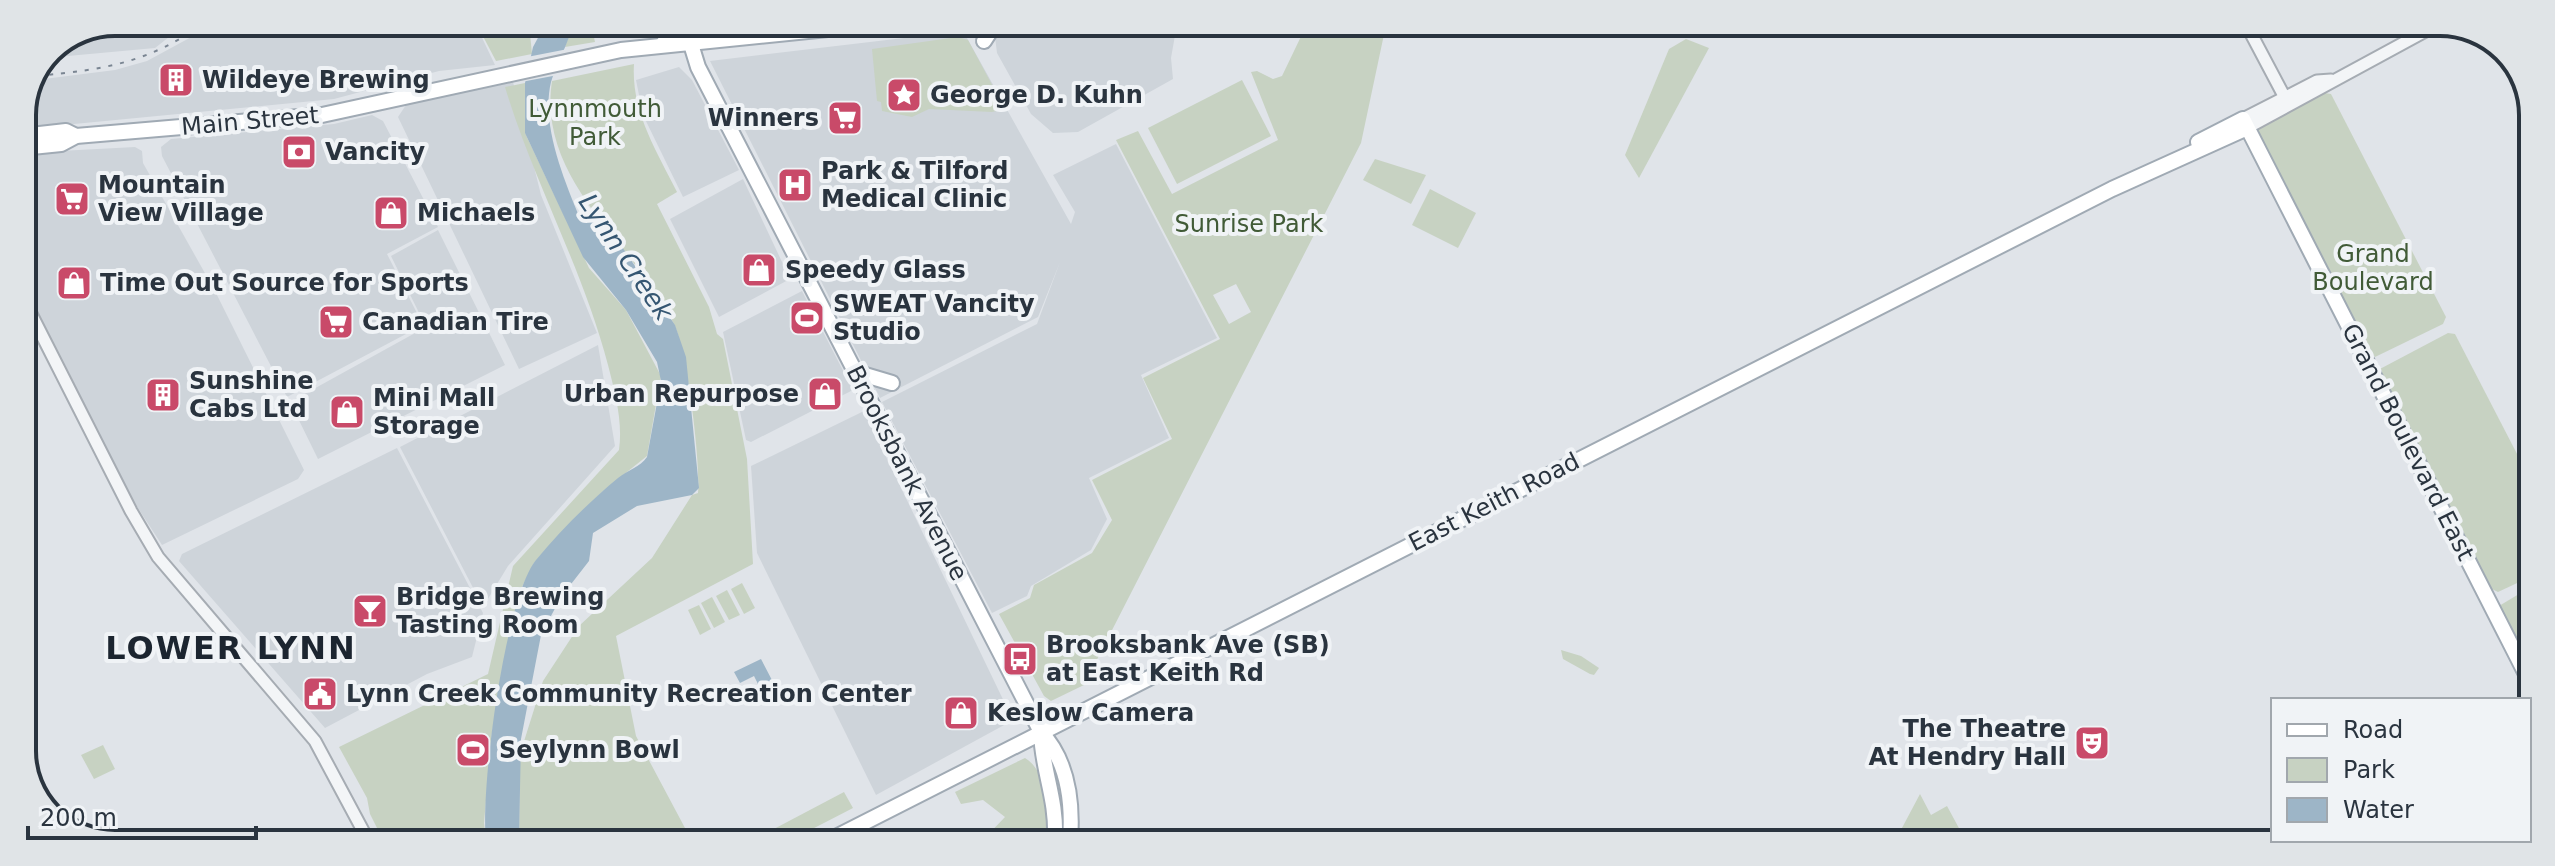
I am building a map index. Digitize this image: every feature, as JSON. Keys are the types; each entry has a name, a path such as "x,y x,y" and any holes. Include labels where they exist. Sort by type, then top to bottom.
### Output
{"main road":[{"path":"663,44 668,36"},
{"name":"Main Street","path":"36,147 61,144 76,136 322,115 584,58 663,44 745,36"},
{"path":"984,41 987,36"},
{"name":"Brooksbank Avenue","path":"690,41 698,67 855,372 1041,732 1054,746 1069,796 1070,830"},
{"name":"East Keith Road","path":"849,830 2161,165 2190,157 2245,124"},
{"name":"Grand Boulevard East","path":"2245,124 2519,660"},
{"name":"Main Street","path":"36,134 66,131 76,136"},
{"path":"855,372 892,383"},
{"path":"1041,732 1041,753 1055,805 1055,830"}],"street":[{"path":"2252,36 2284,96 2281,106 2269,117"},
{"name":"East Keith Road","path":"2245,124 2269,117 2331,80 2416,36"},
{"name":"East Keith Road","path":"2245,124 2284,96 2317,81 2331,80"},
{"path":"2284,96 2305,98"},
{"path":"36,324 131,511 158,557 315,741 363,830"}],"shaded area":[{"path":"170,36 155,48 62,57 85,42 100,38"},
{"path":"193,36 481,36 495,65 439,71 334,99 36,128 38,100 45,79 115,70 147,61"},
{"path":"921,36 966,36 1071,224 1075,212 1053,175 1116,144 1217,338 1141,375 1169,438 1089,478 1107,519 1091,550 1031,586 1027,596 992,613 882,402 1037,324 1060,262 1038,317 880,398 710,61"},
{"path":"1175,36 1171,58 1173,79 1078,132 1053,133 1031,114 997,53 995,37"},
{"path":"679,67 692,80 739,170 683,197 643,115 636,80"},
{"path":"513,82 541,195 597,333 519,369 398,117 406,105"},
{"path":"372,115 383,121 438,227 387,254 423,325 287,397 162,156 161,147 171,139 334,124"},
{"path":"135,147 142,151 143,163 215,291 304,470 298,479 162,545 134,502 36,308 36,152"},
{"path":"743,179 790,279 719,317 670,219"},
{"path":"438,230 505,365 318,459 290,402 426,327 391,256"},
{"path":"802,291 853,390 751,442 746,440 723,332"},
{"path":"598,345 615,446 508,566 483,607 400,447"},
{"path":"864,411 1011,716 1006,724 876,795 757,553 751,466"},
{"path":"397,448 483,613 472,657 427,674 325,728 179,561 182,554"}],"green space":[{"path":"483,36 530,36 532,54 496,61"},
{"path":"569,36 594,36 595,42 565,47"},
{"name":"Sunrise Park","path":"1301,36 1384,36 1361,143 1084,685 1051,701 1044,696 999,614 1030,598 1034,585 1092,553 1112,520 1092,480 1172,439 1143,378 1220,339 1116,140 1138,131 1172,194 1278,140 1251,72 1257,71 1273,79 1282,76","holes":["1236,284 1251,312 1229,324 1213,295"]},
{"path":"958,37 968,40 1005,109 992,112 929,109 912,117 882,111 881,102 877,101 872,49"},
{"path":"1686,39 1709,48 1639,178 1625,155 1669,49"},
{"name":"Lynnmouth Park","path":"634,64 636,98 641,114 677,192 657,204 709,307 717,334 723,339 747,459 753,564 616,636 636,736 685,828 690,830 519,830 520,754 543,681 579,626 652,558 692,495 698,493 692,407 679,338 657,294 592,210 573,180 559,150 551,117 552,81"},
{"path":"1242,80 1271,136 1177,184 1148,128"},
{"path":"525,83 525,133 589,268 626,310 661,376 647,456 602,492 547,548 534,563 520,591 492,732 485,830 378,830 367,798 339,747 488,674 513,566 619,450 618,407 598,329 505,87"},
{"name":"Grand Boulevard","path":"2325,93 2331,94 2446,317 2443,324 2375,357 2342,303 2255,130"},
{"path":"1375,159 1426,175 1411,204 1363,180"},
{"path":"1430,189 1476,213 1458,248 1412,225"},
{"name":"Grand Boulevard","path":"2448,333 2455,334 2519,458 2519,582 2498,592 2492,589 2469,551 2378,370"},
{"path":"742,583 755,608 744,614 731,589"},
{"path":"727,590 740,615 729,620 716,596"},
{"path":"2519,594 2519,648 2499,606"},
{"path":"712,597 725,622 714,628 701,603"},
{"path":"699,605 711,629 700,635 688,610"},
{"path":"1561,650 1581,656 1599,668 1594,675 1590,674 1563,659"},
{"path":"103,745 115,769 94,779 81,755"},
{"path":"1025,758 1039,773 1043,784 1046,830 993,830 1005,817 983,800 961,804 955,792"},
{"path":"844,792 853,808 810,830 772,830"},
{"path":"1920,794 1931,815 1947,806 1960,830 1901,830"}],"water":[{"name":"Lynn Creek","path":"539,36 570,36 551,82 549,98 551,133 560,168 579,216 601,226 616,238 675,325 686,357 699,488 692,495 637,506 593,533 589,561 561,597 541,635 521,739 519,830 486,830 487,780 497,695 514,613 525,581 536,560 575,517 618,478 647,457 661,381 657,362 626,310 583,257 525,133 525,83 533,47"},
{"path":"761,659 774,684 761,690 754,676 740,683 734,672"}],"pier":[{"path":"568,49 558,75 521,82 527,57"}],"railway":[{"path":"47,75 126,62 185,36"}],"place":[{"name":"Wildeye Brewing","path":"176,80"},
{"name":"George D. Kuhn","path":"904,95"},
{"name":"Winners","path":"845,118"},
{"name":"Vancity","path":"299,152"},
{"name":"Park & Tilford Medical Clinic","path":"795,185"},
{"name":"Mountain View Village","path":"72,199"},
{"name":"Michaels","path":"391,213"},
{"name":"Speedy Glass","path":"759,270"},
{"name":"Time Out Source for Sports","path":"74,283"},
{"name":"SWEAT Vancity Studio","path":"807,318"},
{"name":"Canadian Tire","path":"336,322"},
{"name":"Urban Repurpose","path":"825,394"},
{"name":"Sunshine Cabs Ltd","path":"163,395"},
{"name":"Mini Mall Storage","path":"347,412"},
{"name":"Bridge Brewing Tasting Room","path":"370,611"},
{"name":"Brooksbank Ave (SB) at East Keith Rd","path":"1020,659"},
{"name":"Lynn Creek Community Recreation Center","path":"320,694"},
{"name":"Keslow Camera","path":"961,713"},
{"name":"The Theatre At Hendry Hall","path":"2092,743"},
{"name":"Seylynn Bowl","path":"473,750"}],"district":[{"name":"LOWER LYNN","path":"231,648"}]}
